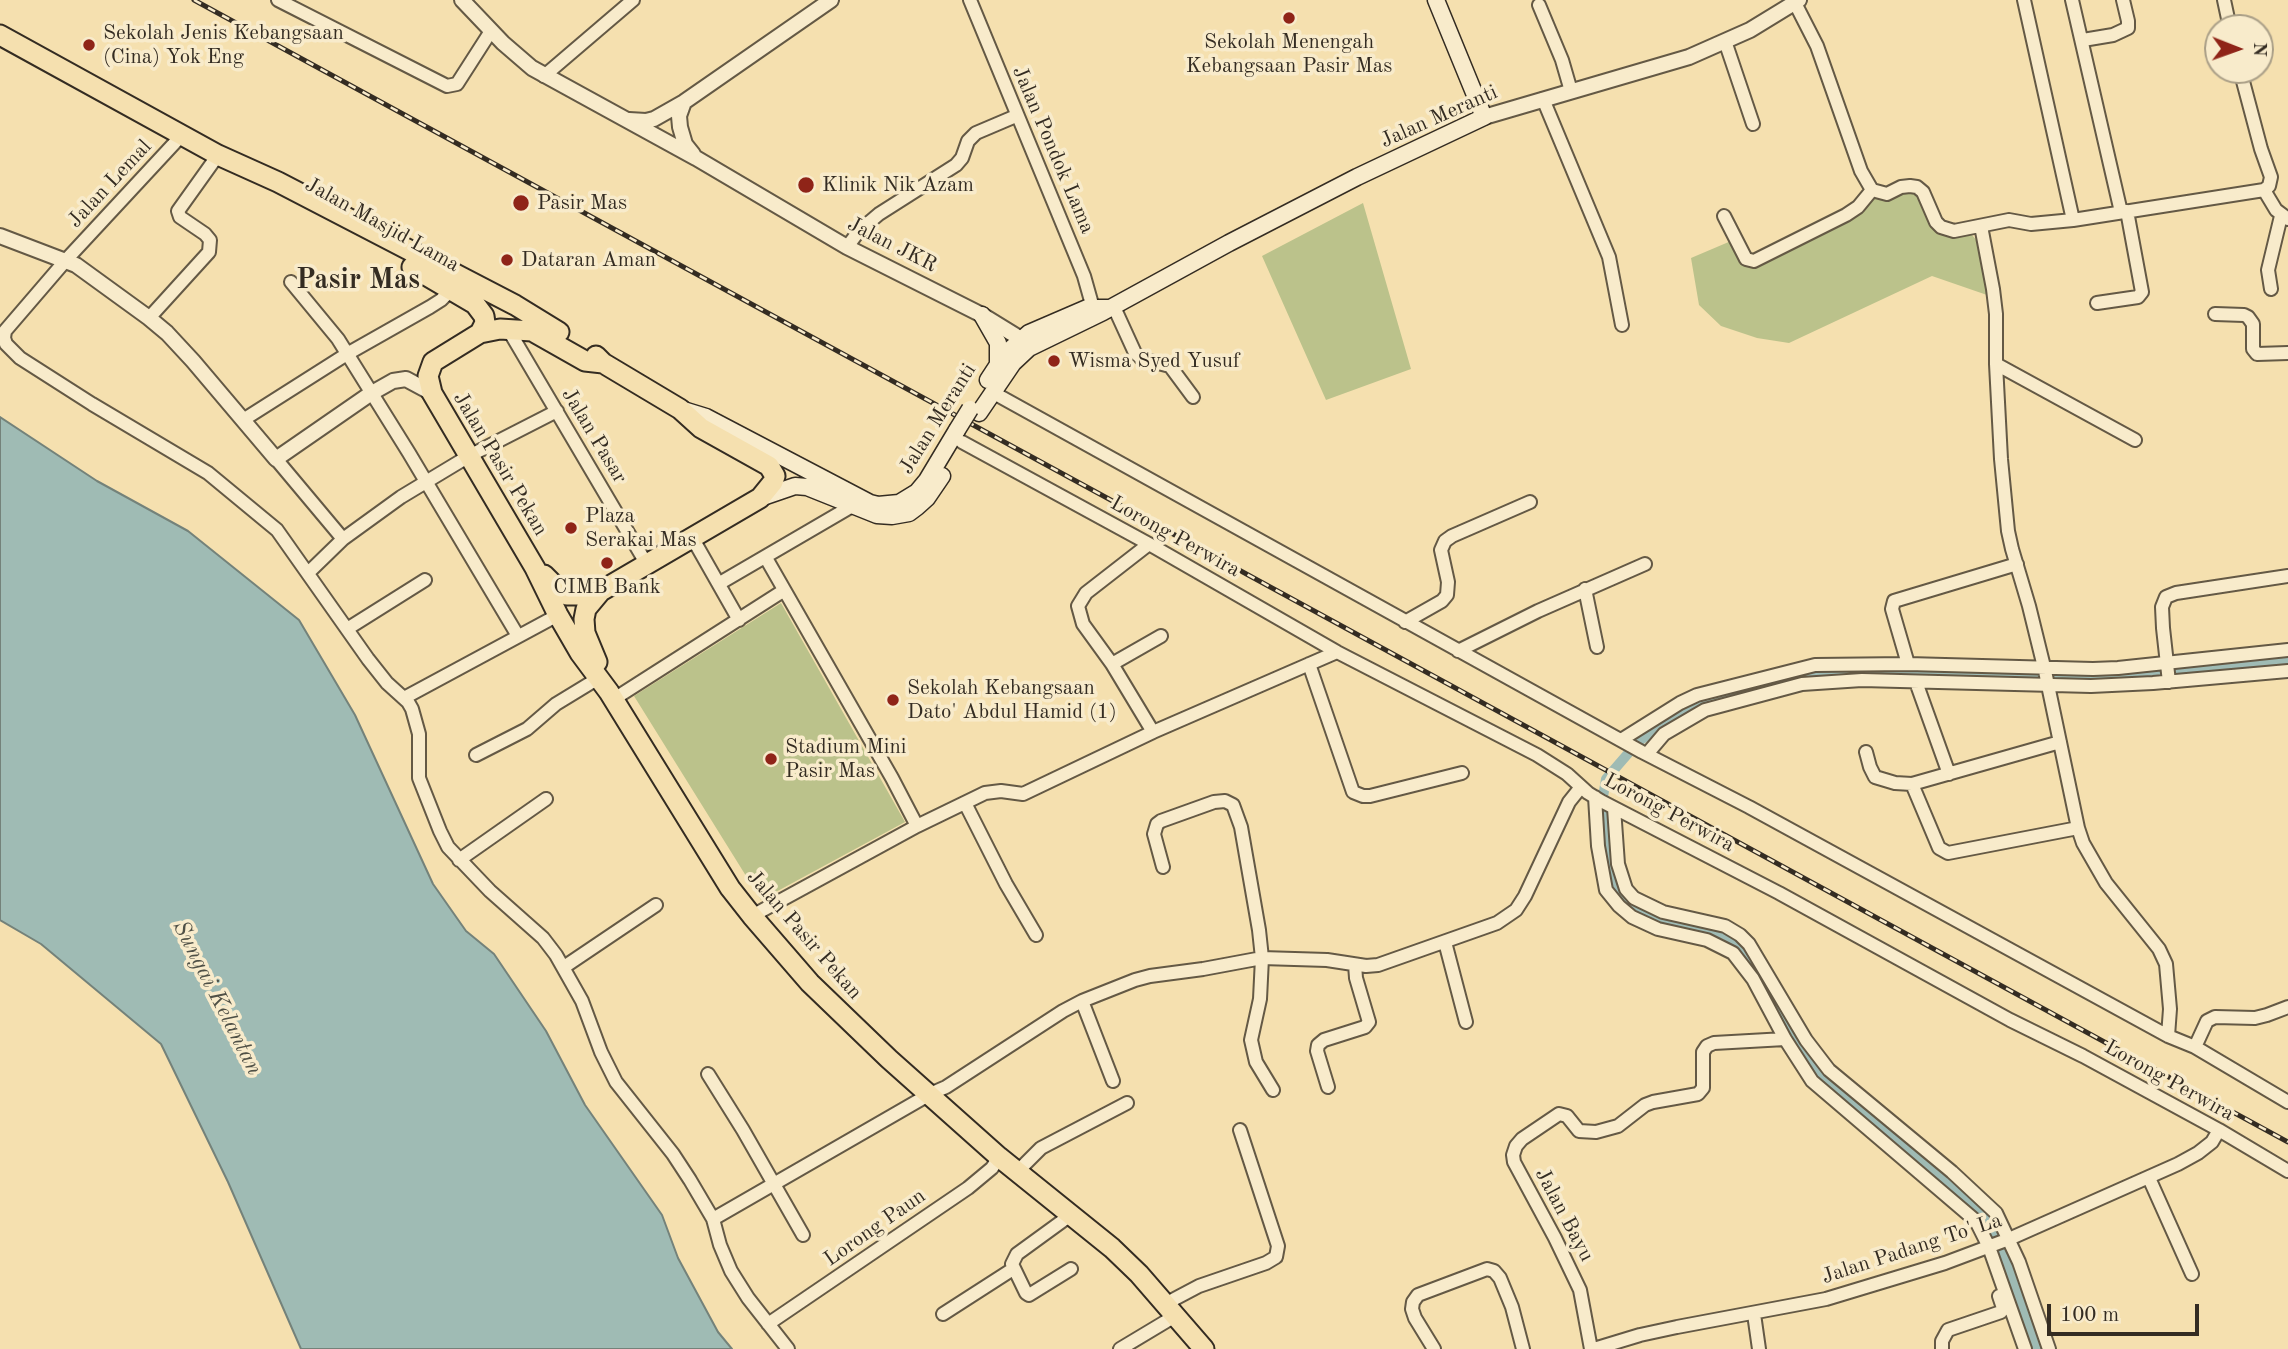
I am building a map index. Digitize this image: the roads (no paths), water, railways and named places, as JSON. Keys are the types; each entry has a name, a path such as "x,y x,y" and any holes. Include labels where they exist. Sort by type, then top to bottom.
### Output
{"highway":[{"name":"Jalan Masjid Lama","path":"0,35 295,198 452,289 481,310 485,323 480,333"},
{"name":"Jalan Masjid Lama","path":"295,198 515,306 680,409 701,428 768,458"},
{"name":"Jalan Masjid Lama","path":"480,333 509,329 532,331 585,360 603,363"},
{"path":"432,393 428,376 433,362 480,333"},
{"name":"Jalan Pasir Pekan","path":"432,393 535,568 558,615 722,876 752,916 810,983 889,1059 999,1157 1072,1214 1130,1265 1204,1349"},
{"path":"607,690 604,674 585,633 586,609 601,591 760,498 774,482 775,476 768,458"},
{"path":"535,568 566,595 601,591"}],"main road":[{"path":"1436,0 1484,117"},
{"name":"Jalan Meranti","path":"760,498 794,486 816,490 883,516 892,516 910,505 917,492 962,436 1005,354 1094,311 1112,307 1357,177 1484,117"},
{"path":"982,315 998,343 998,364"},
{"name":"Jalan Meranti","path":"975,411 992,392 1025,343"},
{"name":"Jalan Meranti","path":"680,409 706,417 768,458 870,503 910,505"}],"street":[{"path":"278,0 447,86 457,84 491,31"},
{"name":"Jalan JKR","path":"462,0 520,59 544,76 696,158 847,247 982,315 1025,343"},
{"path":"544,76 633,0"},
{"path":"624,119 654,119 684,102 831,0"},
{"name":"Jalan Pondok Lama","path":"970,0 1084,276 1094,311"},
{"path":"2024,0 2073,220"},
{"path":"2072,0 2142,292 2138,297 2097,303"},
{"path":"2082,40 2113,36 2128,28 2123,0"},
{"path":"1797,1 1817,47 1861,171 1872,190 1887,194 1901,187 1917,187 1923,192 1936,222 1954,232 2009,220 2031,224 2073,220 2264,190 2269,186 2271,177 2244,84"},
{"name":"Jalan Meranti","path":"1484,117 1689,57 1750,30 1797,1"},
{"path":"1539,5 1562,60 1571,91"},
{"path":"1725,41 1753,124"},
{"path":"1543,99 1609,257 1622,325"},
{"path":"684,102 680,127 685,144 696,158"},
{"path":"847,247 859,231 879,214 956,165 971,137 1016,116"},
{"name":"Jalan Lemal","path":"182,135 66,260 5,331 4,338 6,344 20,358 208,473 277,530 308,573"},
{"path":"149,318 209,252 210,240 180,217 178,211 218,155"},
{"path":"1724,216 1746,259 1754,261 1852,211 1872,190"},
{"path":"2264,190 2276,211 2285,218 2269,270 2270,289"},
{"path":"1981,226 1996,314 1996,365 2008,530 2046,676 2078,828 2106,883 2159,949 2166,964 2170,1009 2168,1036"},
{"path":"0,236 66,260 88,272 167,333 343,539"},
{"path":"291,282 324,321 347,354 518,636"},
{"path":"243,420 347,354 430,307 452,289"},
{"path":"1112,307 1135,353 1142,359 1166,364 1193,397"},
{"path":"2215,314 2248,317 2253,324 2253,349 2257,354 2288,354"},
{"name":"Jalan Pasar","path":"509,329 646,563"},
{"path":"1996,365 2134,440"},
{"path":"276,458 393,381 401,379 411,382 432,393"},
{"path":"992,392 1644,753 1749,807 2168,1036 2195,1047 2288,1102"},
{"path":"557,411 469,456 370,517 308,573 387,684 404,698 412,709 419,734 419,778 439,831 459,860 543,939 564,967 582,1001 601,1052 616,1082 673,1154 690,1180 712,1219 731,1271 788,1349"},
{"name":"Lorong Perwira","path":"962,436 1337,652 1537,755 1605,803 1779,893 2010,1020 2083,1056 2288,1171"},
{"path":"1405,622 1447,596 1448,582 1441,550 1445,541 1530,502"},
{"path":"720,583 852,506"},
{"path":"693,538 739,620"},
{"path":"1149,544 1086,593 1079,606 1083,624 1112,664 1153,732"},
{"path":"766,558 917,825"},
{"path":"1458,651 1585,589 1645,564"},
{"path":"1908,664 1892,609 1894,601 2017,564"},
{"path":"2167,672 2162,607 2166,597 2176,593 2288,576"},
{"path":"347,629 425,580"},
{"path":"1585,589 1597,647"},
{"path":"476,755 527,729 556,704 607,690 739,620 783,591"},
{"path":"404,698 558,615"},
{"path":"1112,664 1161,636"},
{"path":"1624,742 1680,703 1713,690 1815,665 1908,664 2046,676 2091,686 2288,650"},
{"path":"752,916 917,825 965,803 993,791 1023,794 1153,732 1337,652"},
{"path":"1309,664 1353,792 1370,796 1462,773"},
{"path":"1644,753 1664,734 1685,720 1723,704 1802,684 2046,676 2118,668 2167,672 2288,671"},
{"path":"1916,682 1949,774"},
{"path":"1866,752 1875,777 1895,783 1913,784 2060,743"},
{"path":"1913,784 1939,848 1948,853 2078,828"},
{"path":"712,1219 946,1087 1082,1001 1150,975 1196,971 1262,958 1378,965 1497,923 1516,910 1525,896 1569,802 1581,787"},
{"path":"459,860 547,799"},
{"path":"1163,867 1154,834 1157,824 1214,802 1233,805 1241,827 1262,958 1261,992 1251,1040 1256,1062 1273,1090"},
{"path":"965,803 1006,884 1036,935"},
{"path":"1605,803 1598,846 1606,890 1619,906 1632,917 1658,929 1707,940 1733,953 1753,979 1785,1039 1808,1074 1827,1095 1970,1214 1995,1244 2032,1296 2049,1349"},
{"path":"1605,803 1618,864 1626,889 1634,898 1663,912 1725,926 1740,935 1749,944 1817,1058 1843,1083 1919,1143 1996,1213 1995,1244 2001,1312 1948,1330 1942,1341 1942,1349"},
{"path":"564,967 656,905"},
{"path":"1445,942 1466,1022"},
{"path":"1328,1087 1317,1051 1318,1045 1324,1040 1364,1027 1369,1022 1356,978 1355,965"},
{"path":"1082,1001 1112,1081"},
{"path":"2195,1047 2207,1021 2215,1017 2255,1017 2288,1007"},
{"name":"Jalan Bayu","path":"1593,1349 1580,1290 1514,1163 1516,1146 1559,1114 1567,1116 1579,1131 1596,1132 1618,1126 1653,1102 1698,1094 1703,1088 1703,1052 1707,1046 1714,1043 1785,1039"},
{"path":"708,1074 803,1235"},
{"path":"1017,1172 1041,1148 1128,1103"},
{"path":"1120,1349 1199,1286 1276,1257 1278,1245 1240,1130"},
{"name":"Jalan Padang To' La","path":"1593,1349 1653,1332 1754,1314 1856,1291 1995,1244 2149,1178 2198,1153 2212,1142 2219,1130"},
{"name":"Lorong Paun","path":"768,1324 968,1188 992,1168 999,1157"},
{"path":"2149,1178 2192,1274"},
{"path":"1071,1269 1030,1295 1026,1293 1013,1269 1013,1259 1072,1214"},
{"path":"1995,1244 2025,1349"},
{"path":"943,1314 1013,1269"},
{"path":"1434,1349 1415,1318 1413,1302 1418,1295 1487,1269 1494,1271 1500,1278 1512,1307 1523,1349"},
{"path":"1754,1314 1759,1349"}],"water":[{"name":"Sungai Kelantan","path":"0,417 97,481 188,531 299,620 355,715 433,884 466,931 494,954 546,1031 585,1105 662,1215 678,1258 718,1332 732,1349 301,1349 228,1182 161,1044 41,944 0,920"}],"waterway":[{"path":"2036,1349 2004,1257 1983,1213 1814,1068 1740,945 1724,934 1656,919 1625,901 1611,875 1608,858 1603,797 1606,779 1638,742 1679,713 1697,704 1808,676 1913,674 2110,679 2288,659"}],"railway":[{"path":"194,0 2288,1142"}],"place":[{"name":"Sekolah Menengah Kebangsaan Pasir Mas","path":"1289,18"},
{"name":"Sekolah Jenis Kebangsaan (Cina) Yok Eng","path":"89,45"},
{"name":"Klinik Nik Azam","path":"806,185"},
{"name":"Pasir Mas","path":"521,203"},
{"name":"Dataran Aman","path":"507,260"},
{"name":"Wisma Syed Yusuf","path":"1054,361"},
{"name":"Plaza Serakai Mas","path":"571,528"},
{"name":"CIMB Bank","path":"607,563"},
{"name":"Sekolah Kebangsaan Dato' Abdul Hamid (1)","path":"893,700"},
{"name":"Stadium Mini Pasir Mas","path":"771,759"}],"district":[{"name":"Pasir Mas","path":"358,281"}]}
